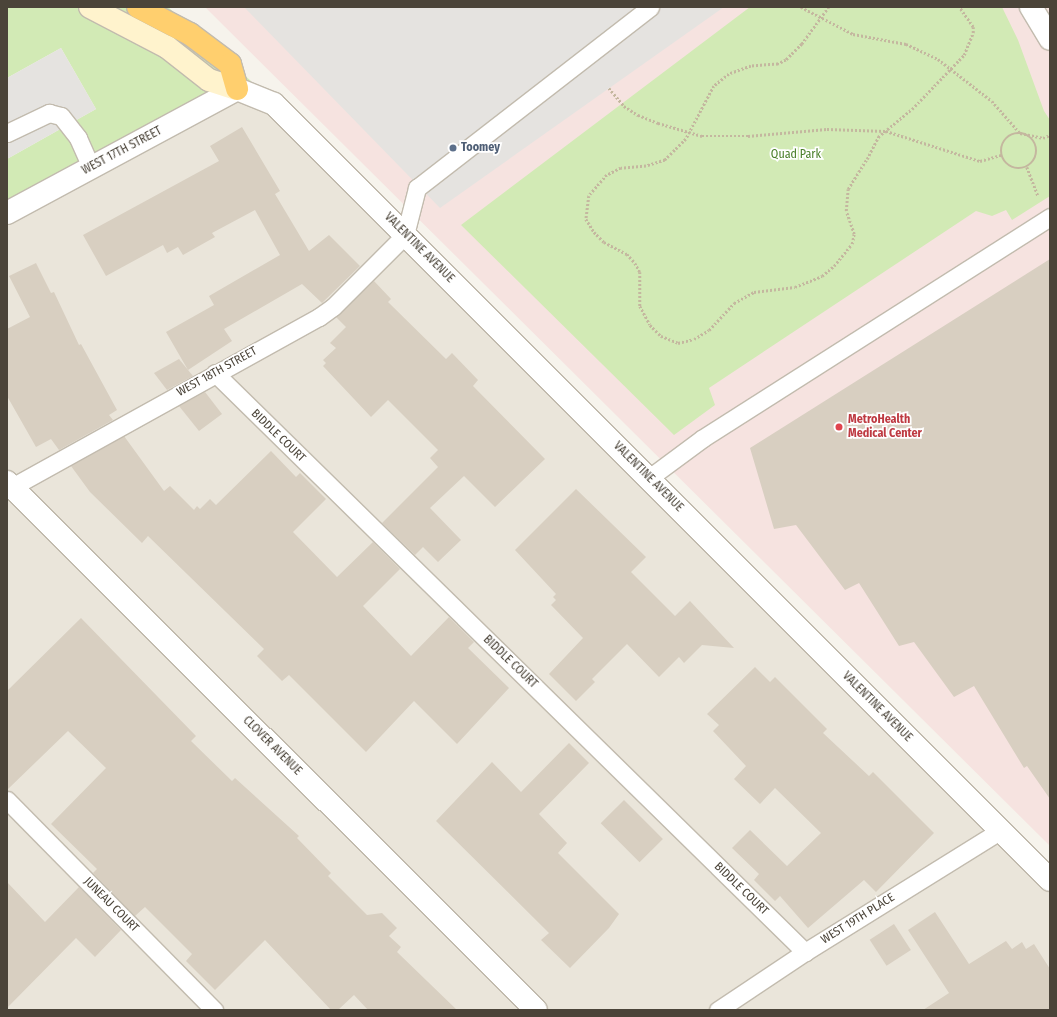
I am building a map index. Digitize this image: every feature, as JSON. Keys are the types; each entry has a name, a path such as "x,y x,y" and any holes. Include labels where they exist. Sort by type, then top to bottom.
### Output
{"highway":[{"path":"138,7 190,34 230,64 237,89"}],"street":[{"path":"90,7 167,47 209,80 237,89"},
{"path":"1030,7 1050,39"},
{"name":"WEST 17TH STREET","path":"7,213 237,89"},
{"name":"VALENTINE AVENUE","path":"237,89 274,104 1050,880"},
{"name":"CLOVER AVENUE","path":"9,484 536,1010"}],"lane":[{"path":"405,235 417,188 650,7"},
{"path":"7,133 49,113 61,116 78,138 91,167"},
{"path":"649,478 703,438 1050,217"},
{"name":"WEST 18TH STREET","path":"9,484 328,310 405,235"},
{"name":"BIDDLE COURT","path":"215,373 805,952"},
{"name":"JUNEAU COURT","path":"7,800 214,1010"},
{"name":"WEST 19TH PLACE","path":"718,1010 805,952 1001,830"}],"path":[{"path":"801,7 821,20 853,34 906,44 951,68 992,101 1020,133"},
{"path":"829,7 821,20 786,60 778,64 743,69 729,74 714,86 689,134 679,149 665,160 646,166 621,168 607,175 589,196 586,219 594,232 614,249 627,254 640,272 640,306 650,325 661,336 678,343 694,339 708,330 727,309 754,292 795,287 822,276 834,266 852,244 854,234 846,211 848,189 867,159 878,137 912,109 964,55 973,33 968,17 959,7"},
{"path":"609,88 624,106 638,115 689,134 723,137 827,128 886,131 980,161 1001,155"},
{"path":"1032,137 1038,150 1027,167 1022,169 1008,166 1001,155 1000,150 1007,138 1014,133 1043,138 1050,135"},
{"path":"1027,167 1039,199"}],"shaded area":[{"name":"MetroHealth Medical Center","path":"205,7 1050,7 1050,846"},
{"name":"Toomey","path":"244,7 724,7 440,208"},
{"path":"61,48 96,109 7,159 7,78"},
{"path":"251,81 1050,880 1050,1010 7,1010 7,213"}],"green space":[{"path":"7,7 168,7 251,81 7,213 7,159 96,109 61,48 7,78"},
{"name":"Quad Park","path":"750,7 1002,7 1018,40 1044,111 1050,120 1050,196 1012,220 1006,210 992,216 976,211 709,388 715,405 674,435 461,225"}],"building":[{"path":"242,127 280,191 275,194 309,251 329,235 360,266 322,303 302,284 224,329 232,341 188,370 166,332 214,305 209,296 280,255 255,210 212,233 215,237 183,255 178,247 167,253 163,245 106,276 83,235 219,161 210,146"},
{"path":"1050,259 1050,799 1027,766 1024,768 974,686 954,697 914,642 899,646 859,583 845,590 796,525 774,529 750,448"},
{"path":"36,263 51,293 54,292 79,345 81,344 117,410 109,415 113,420 59,450 51,439 36,447 7,396 7,329 30,317 9,276"},
{"path":"374,281 391,299 388,302 446,359 452,353 478,380 473,386 545,459 495,507 464,476 430,508 461,540 438,562 423,547 415,555 382,523 438,467 430,458 438,450 388,400 371,417 323,366 326,363 323,360 336,348 330,343 346,327 336,317"},
{"path":"179,359 193,376 167,390 154,373"},
{"path":"205,392 222,414 199,431 179,406"},
{"path":"124,436 164,491 170,486 194,510 197,506 200,509 210,499 216,505 271,451 296,477 300,473 326,499 293,532 337,577 373,542 400,569 363,606 411,656 449,617 474,642 468,648 509,688 457,744 414,701 366,752 289,675 282,681 257,656 264,649 148,536 142,543 90,492 71,466"},
{"path":"576,489 646,557 631,572 675,616 690,601 734,648 702,645 684,663 679,657 659,677 627,644 592,679 595,682 576,701 549,674 583,638 551,605 556,600 553,597 556,594 515,550"},
{"path":"81,618 196,736 191,741 232,781 235,778 299,836 297,838 331,873 328,876 367,915 382,913 397,928 389,936 401,947 397,952 457,1010 368,1010 354,995 338,1010 331,1010 265,940 215,990 186,961 192,954 145,907 135,916 93,873 97,869 51,824 106,768 68,731 7,790 7,691"},
{"path":"755,667 770,682 775,677 827,729 823,733 869,776 873,772 934,833 876,892 864,880 808,928 780,896 775,901 754,880 759,874 732,848 750,830 787,866 821,833 775,788 760,804 734,779 746,766 713,731 719,725 707,714"},
{"path":"569,743 589,763 539,814 567,843 558,853 619,914 609,928 570,968 541,940 549,933 436,821 492,762 521,792"},
{"path":"624,800 663,839 640,862 601,823"},
{"path":"7,882 45,922 79,887 121,930 95,957 76,938 7,1008"},
{"path":"935,912 969,964 1006,941 1012,949 1022,942 1026,949 1034,944 1050,969 1050,1010 923,1010 949,993 908,930"},
{"path":"894,924 911,950 887,966 870,940"}],"place":[{"name":"Toomey","path":"453,148"},
{"name":"MetroHealth Medical Center","path":"839,427"}]}
